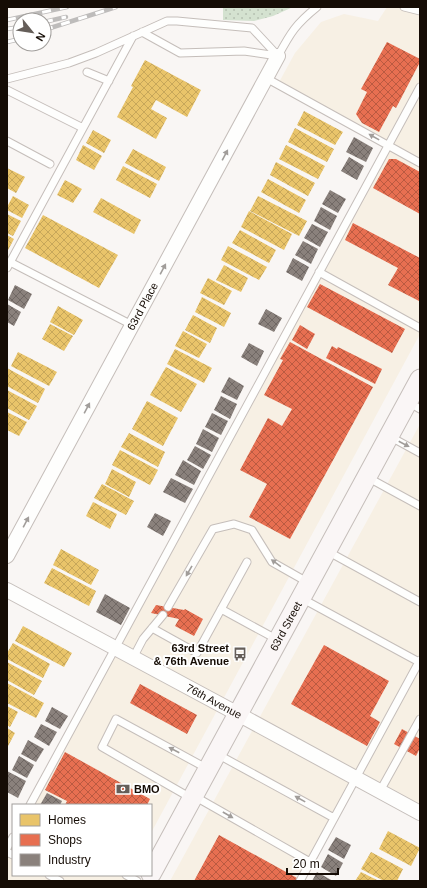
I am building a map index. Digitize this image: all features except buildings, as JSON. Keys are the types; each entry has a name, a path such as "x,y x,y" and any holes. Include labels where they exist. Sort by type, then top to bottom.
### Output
{"main road":[{"name":"63rd Street","path":"152,873 389,436 414,406 420,379"}],"street":[{"name":"63rd Place","path":"7,556 278,56"},
{"name":"76th Avenue","path":"7,590 419,811"}],"lane":[{"path":"278,56 291,31 302,19 317,7"},
{"path":"404,7 420,11"},
{"path":"7,79 69,63 96,54 167,21 177,20 252,28 278,56"},
{"path":"142,32 180,53 244,52 278,56"},
{"path":"132,325 9,265 133,36"},
{"path":"87,72 109,81"},
{"path":"266,78 420,163"},
{"path":"31,804 420,86"},
{"path":"7,90 83,128"},
{"path":"7,141 50,164"},
{"path":"319,272 420,328"},
{"path":"389,436 420,453"},
{"path":"367,477 420,506"},
{"path":"168,607 213,529 234,524 252,530 272,562 305,590 419,661 300,881"},
{"path":"327,551 420,602"},
{"path":"152,628 197,652 247,562"},
{"path":"221,608 278,640"},
{"path":"133,658 143,639 163,615"},
{"path":"310,862 102,747 116,719 212,761 334,818"},
{"path":"380,791 420,719"},
{"path":"7,848 12,839"},
{"path":"51,876 60,881"},
{"path":"128,876 137,881"}],"shaded area":[{"path":"387,7 420,7 420,334 152,831 152,804 30,804 388,145 278,84 295,53 321,22 344,14 378,21"},
{"path":"420,424 420,817 357,781 302,881 170,881"},
{"path":"12,837 12,876 128,876 125,881 7,881 7,846"}],"green space":[{"path":"223,7 293,7 273,16 254,21 223,20"}],"railway":[{"path":"7,20 67,7"},
{"path":"52,27 116,7"},
{"path":"52,20 66,17"},
{"path":"7,29 12,28"},
{"path":"7,42 12,41"}],"place":[{"name":"63rd Street & 76th Avenue","path":"240,654"},
{"name":"BMO","path":"123,789"}]}
